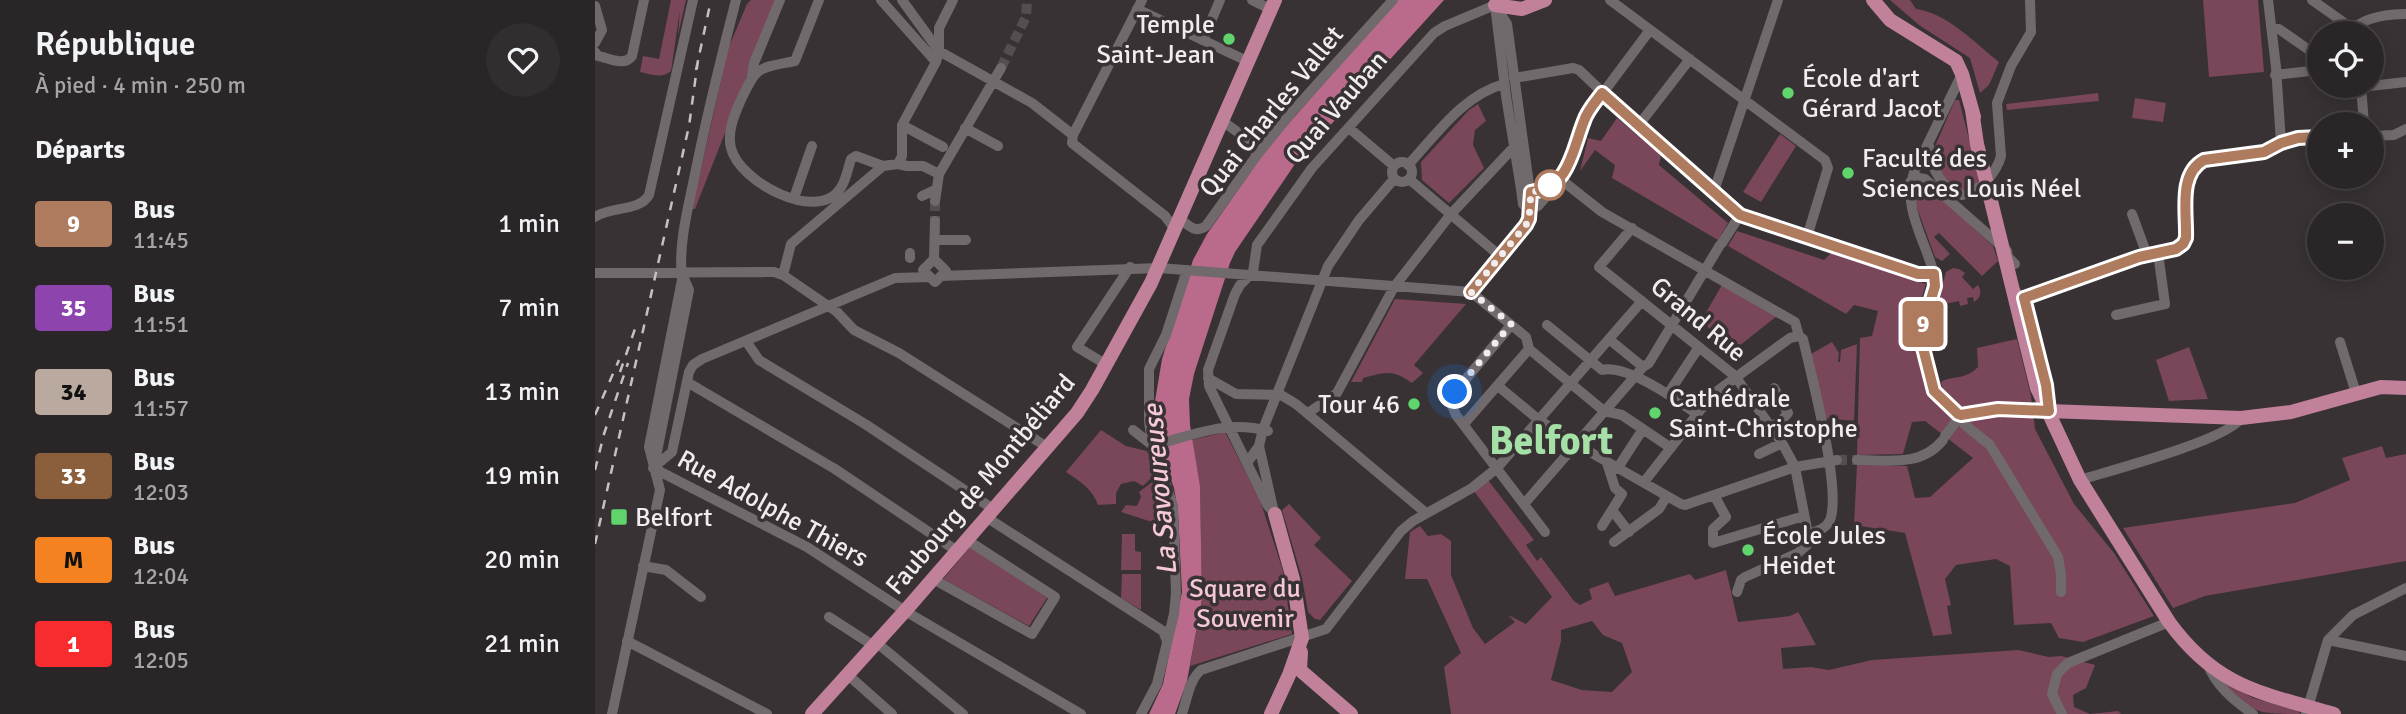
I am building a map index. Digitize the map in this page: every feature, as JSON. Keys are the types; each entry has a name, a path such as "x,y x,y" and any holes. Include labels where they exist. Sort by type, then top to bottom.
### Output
{"main road":[{"name":"Quai Vauban","path":"1497,1 1522,9 1545,0"},
{"path":"1873,0 1899,26 1956,61 1962,74 1972,110 1977,144 1989,176 2024,298 2046,385 2049,411"},
{"name":"Faubourg de Montbéliard","path":"812,714 1077,413 1107,365 1159,268 1272,5"},
{"path":"1989,176 2002,247 2037,388 2080,480 2169,622 2207,663 2248,689 2307,710 2334,714"},
{"path":"2049,411 2241,418 2291,412 2355,393 2404,384"},
{"path":"1275,514 1293,579 1301,641 1299,667 1310,681 1351,714"},
{"path":"1271,714 1301,641"}],"street":[{"path":"595,52 598,56 624,62 629,60 644,0"},
{"path":"595,217 606,211 639,205 648,199 692,0"},
{"path":"612,714 660,490 653,468 689,290 681,271 684,228 712,95 736,0"},
{"path":"723,55 744,0"},
{"path":"780,0 732,121 731,148 739,165 753,180 770,191 795,198 819,200 831,197 840,189 851,159 856,156 883,166"},
{"path":"752,76 762,68 795,61 819,0"},
{"path":"881,0 937,56 993,80 1032,103 1165,216 1177,223"},
{"path":"898,163 902,156 902,125 937,56 939,28 953,0"},
{"path":"1203,40 1220,0"},
{"path":"1252,0 1272,5"},
{"name":"Quai Charles Vallet","path":"1177,223 1191,229 1201,230 1206,226 1258,155 1309,93 1393,0"},
{"path":"1609,0 1825,160 1828,168 1807,237"},
{"path":"1714,191 1778,0"},
{"path":"1929,143 1930,160 1937,175 1956,193 1968,194 1989,176 1999,163 2001,156 1997,103 2011,66 2031,32 2030,0"},
{"path":"2268,0 2281,143"},
{"path":"2312,0 2340,21"},
{"path":"1471,292 1526,225 1531,192 1509,81 1497,1"},
{"name":"Quai Vauban","path":"1208,378 1235,294 1254,268 1257,245 1312,168 1434,33 1497,1"},
{"path":"905,3 937,56"},
{"path":"1072,139 1139,3 1203,40 1247,61"},
{"path":"595,6 601,30 595,43"},
{"path":"2363,21 2393,14 2406,14"},
{"path":"2271,27 2279,29 2307,49"},
{"path":"1529,211 1538,206 1570,164 1585,117 1650,30"},
{"path":"1638,126 1690,59"},
{"path":"935,201 939,174 1001,68"},
{"path":"1408,165 1466,103 1509,81 1573,68 1579,70 1638,126 1740,215 1918,274 1934,274"},
{"path":"2275,75 2307,71"},
{"path":"1962,74 1910,183 1912,212 1934,274 1935,286 1920,336 1934,391 1964,424 1990,445 2058,557 2061,592"},
{"path":"1509,81 1514,147 1524,204 1529,211"},
{"path":"2384,84 2406,82"},
{"path":"1221,120 1247,139 1258,155"},
{"path":"902,125 943,147"},
{"path":"965,128 998,146"},
{"path":"1349,128 1394,166"},
{"path":"2384,135 2394,135 2406,129"},
{"path":"2011,286 2024,298 2153,254 2176,249 2186,238 2187,181 2196,164 2204,160 2264,152 2281,143 2307,138"},
{"path":"795,198 812,146"},
{"path":"1308,413 1337,393 1394,287 1451,214 1514,147"},
{"path":"783,275 791,244 883,166 898,163 923,166 939,174"},
{"path":"1394,179 1394,166 1399,163 1408,165"},
{"path":"1394,179 1403,182 1409,179 1412,173 1408,165"},
{"path":"1531,192 1543,190 1559,178"},
{"path":"1559,178 1602,212 1795,322 1799,336 1803,339 1832,460 1832,510 1826,525 1808,534 1807,545 1802,550 1745,577 1741,580 1737,592"},
{"path":"1910,183 1925,178 2002,247 2015,264"},
{"path":"1248,463 1259,446 1328,266 1359,220 1394,179"},
{"path":"1409,179 1500,256"},
{"path":"922,196 937,189"},
{"path":"2116,315 2165,304 2153,254 2132,214"},
{"path":"1524,504 1604,411 1642,375 1740,215"},
{"path":"935,221 934,259 923,271 935,276 1130,267 1471,292 1526,337 1529,349 1604,411 1622,415 1671,448"},
{"name":"Grand Rue","path":"1632,228 1599,267 1735,376 1782,443 1795,467 1800,488 1799,517 1808,534"},
{"path":"935,240 966,240"},
{"path":"934,259 946,271 935,276"},
{"path":"653,468 672,452 693,365 895,278 910,264 935,276"},
{"path":"1107,365 1077,347 1130,267"},
{"path":"1141,714 1157,684 1165,636 1175,607 1176,531 1170,494 1149,421 1149,369 1166,335 1187,270"},
{"path":"595,273 681,271 775,272 783,275 837,312 854,330 899,353 1047,447"},
{"path":"1182,714 1191,685 1201,670 1301,641 1326,629 1401,531 1426,513 1472,488 1497,468 1642,301"},
{"path":"1511,324 1450,401 1464,424 1545,532"},
{"path":"1547,325 1602,370 1609,368 1642,375"},
{"path":"1641,481 1713,394 1790,338 1799,336"},
{"path":"1610,340 1642,375 1697,414"},
{"path":"746,341 759,359 872,428 1165,636"},
{"path":"2340,342 2355,393"},
{"path":"1668,394 1699,347"},
{"path":"1464,424 1529,349"},
{"path":"1208,378 1237,394 1281,395 1308,413 1426,513"},
{"path":"1208,378 1209,386 1268,506 1275,514"},
{"path":"687,382 1055,597 1032,634 933,579"},
{"path":"1498,386 1539,420 1576,444 1685,505 1795,467 1832,460"},
{"path":"1771,427 1787,417 1788,413 1774,387"},
{"path":"1857,460 1905,461 1927,455 1934,450 1958,418 1998,409 2049,411"},
{"path":"2080,480 2219,434 2237,424 2241,418"},
{"path":"1133,430 1155,445 1229,426 1246,425 1265,430"},
{"path":"1602,526 1622,494 1615,488 1612,466 1643,429"},
{"path":"1759,454 1782,443"},
{"path":"1259,446 1275,514"},
{"name":"Rue Adolphe Thiers","path":"653,468 807,547 905,611 1081,714"},
{"path":"1714,495 1725,517 1713,529 1713,543 1799,517"},
{"path":"1614,542 1659,509 1667,496"},
{"path":"1612,510 1629,532"},
{"path":"643,566 666,570 701,597"},
{"path":"2307,710 2328,640 2353,615 2406,588"},
{"path":"829,617 875,644 963,714"},
{"path":"2062,714 2052,694 2057,674 2068,663 2169,622"},
{"path":"2341,625 2347,644"},
{"path":"2328,640 2406,656"},
{"path":"628,641 767,714"},
{"path":"2207,663 2213,678 2224,691 2252,714"},
{"path":"1289,675 1295,674 1310,681"},
{"path":"848,675 892,714"},
{"path":"1055,714 1062,703"}],"green space":[{"path":"671,0 686,0 678,35 680,10 671,71 660,75 640,72 643,56 659,59"},
{"path":"751,0 775,0 695,209 692,209 728,49"},
{"path":"1890,0 1910,0 1916,9 1939,16 1999,62 1989,85 1980,93 1970,58 1919,25"},
{"path":"2203,0 2258,0 2264,72 2209,77"},
{"path":"2098,93 2099,101 2007,110 2006,104"},
{"path":"2135,98 2166,103 2163,122 2132,118"},
{"path":"1955,100 1959,100 1979,177 1977,184 1961,192 1939,173 1933,151"},
{"path":"1478,104 1486,121 1475,130 1473,145 1484,168 1449,203 1422,180 1421,162 1469,110"},
{"path":"1617,118 1661,155 1659,165 1728,223 1718,240 1612,178 1615,165 1595,150 1580,171 1588,138 1601,141"},
{"path":"1780,134 1796,146 1761,202 1743,192"},
{"path":"1922,185 1928,187 1925,191 1935,200 1939,196 1993,246 1998,261 1982,276 1939,233 1934,237 1950,254 1942,261 1935,257 1916,205 1915,188"},
{"path":"1737,231 1824,260 1832,252 1926,284 1907,346 1918,350 1929,398 1940,395 1941,382 1968,374 1978,367 1977,348 2017,339 2031,396 2035,429 2074,504 2114,553 2154,616 2083,642 2059,638 2051,623 2014,625 2010,566 1996,559 1956,565 1945,579 1951,605 1947,606 1952,634 1933,636 1905,533 1854,525 1857,465 1907,466 1915,498 1930,497 1973,458 1925,421 1912,422 1903,454 1857,455 1860,338 1872,336 1878,311 1854,305 1846,314 1728,246"},
{"path":"1953,268 1965,273 1962,277 1973,289 1978,285 1979,297 1974,302 1973,297 1967,298 1968,304 1960,306 1959,301 1940,305 1941,311 1935,310 1946,272"},
{"path":"1722,285 1777,316 1734,350 1701,321"},
{"path":"1395,299 1466,304 1414,365 1423,373 1412,383 1399,375 1389,373 1363,378 1362,382 1351,382"},
{"path":"1832,342 1839,353 1838,362 1841,350 1857,344 1854,421 1825,418 1811,354"},
{"path":"2189,347 2208,399 2169,401 2156,360"},
{"path":"1101,430 1126,446 1147,451 1157,472 1143,486 1134,481 1121,484 1116,493 1116,504 1098,505 1089,489 1066,472"},
{"name":"Square du Souvenir","path":"1225,432 1260,500 1283,571 1292,634 1190,666 1202,599 1200,486 1192,440"},
{"path":"2382,446 2386,458 2406,454 2406,561 2205,596 2173,608 2123,528 2295,503 2350,480 2342,458"},
{"path":"1159,477 1169,509 1152,522 1121,512 1126,505 1137,506 1141,497 1139,492"},
{"path":"1488,480 1534,540 1526,545 1537,561 1541,557 1574,601 1580,605 1592,599 1589,589 1608,582 1615,596 1690,574 1695,580 1726,570 1738,622 1790,616 1798,612 1800,615 1816,645 1781,648 1783,669 1811,667 1829,670 1872,660 2018,650 2049,657 2061,656 2095,665 2086,688 2073,695 2074,707 2090,714 1451,714 1444,667 1461,653 1427,579 1405,579 1410,532 1420,526 1428,536 1441,534 1451,541 1451,575 1473,628 1485,644 1515,622 1508,615 1526,624 1552,597 1474,491","holes":["1592,621 1603,635 1622,643 1632,672 1612,692 1582,690 1551,680 1561,641 1561,630"]},
{"path":"1289,504 1321,538 1314,545 1352,581 1320,620 1308,612 1302,578 1282,510"},
{"path":"1122,534 1135,534 1135,551 1141,552 1141,570 1121,570"},
{"path":"970,547 1047,598 1029,626 943,579"},
{"path":"1122,574 1141,574 1141,610 1121,598"},
{"path":"2222,682 2253,698 2301,714 2274,714 2257,710 2241,700"},
{"path":"2118,711 2121,714 2090,714"}],"shaded area":[{"name":"La Savoureuse","path":"1397,0 1444,0 1295,164 1230,263 1194,374 1189,399 1190,425 1200,486 1202,599 1187,681 1175,714 1149,714 1163,684 1182,592 1178,512 1174,488 1157,441 1155,401 1162,359 1193,260 1207,234 1269,146"}],"tunnel":[{"path":"1001,68 1026,17 1027,0"},
{"path":"935,201 935,221"},
{"path":"1837,460 1857,460"}],"railway":[{"path":"696,70 711,0"},
{"path":"595,544 689,126 698,60"},
{"path":"620,372 636,326"},
{"path":"595,415 619,360"},
{"path":"595,470 628,363"}],"bus line":[{"name":"9","path":"1471,292 1526,225 1531,192 1543,190 1559,178 1570,164 1585,117 1602,93 1740,215 1918,274 1934,274 1935,286 1920,336 1934,391 1958,414 1998,409 2049,411 2046,385 2024,298 2139,257 2176,249 2186,238 2187,181 2196,164 2204,160 2264,152 2281,143 2307,138"}],"place":[{"name":"Temple Saint-Jean","path":"1229,39"},
{"name":"École d'art Gérard Jacot","path":"1788,93"},
{"name":"Faculté des Sciences Louis Néel","path":"1848,173"},
{"name":"Tour 46","path":"1414,404"},
{"name":"Cathédrale Saint-Christophe","path":"1655,413"},
{"name":"Belfort","path":"619,517"},
{"name":"École Jules Heidet","path":"1748,550"}],"district":[{"name":"Belfort","path":"1551,440"}],"route":[{"path":"1455,392 1511,324 1471,292 1526,225 1531,192 1543,190 1550,185"}]}
